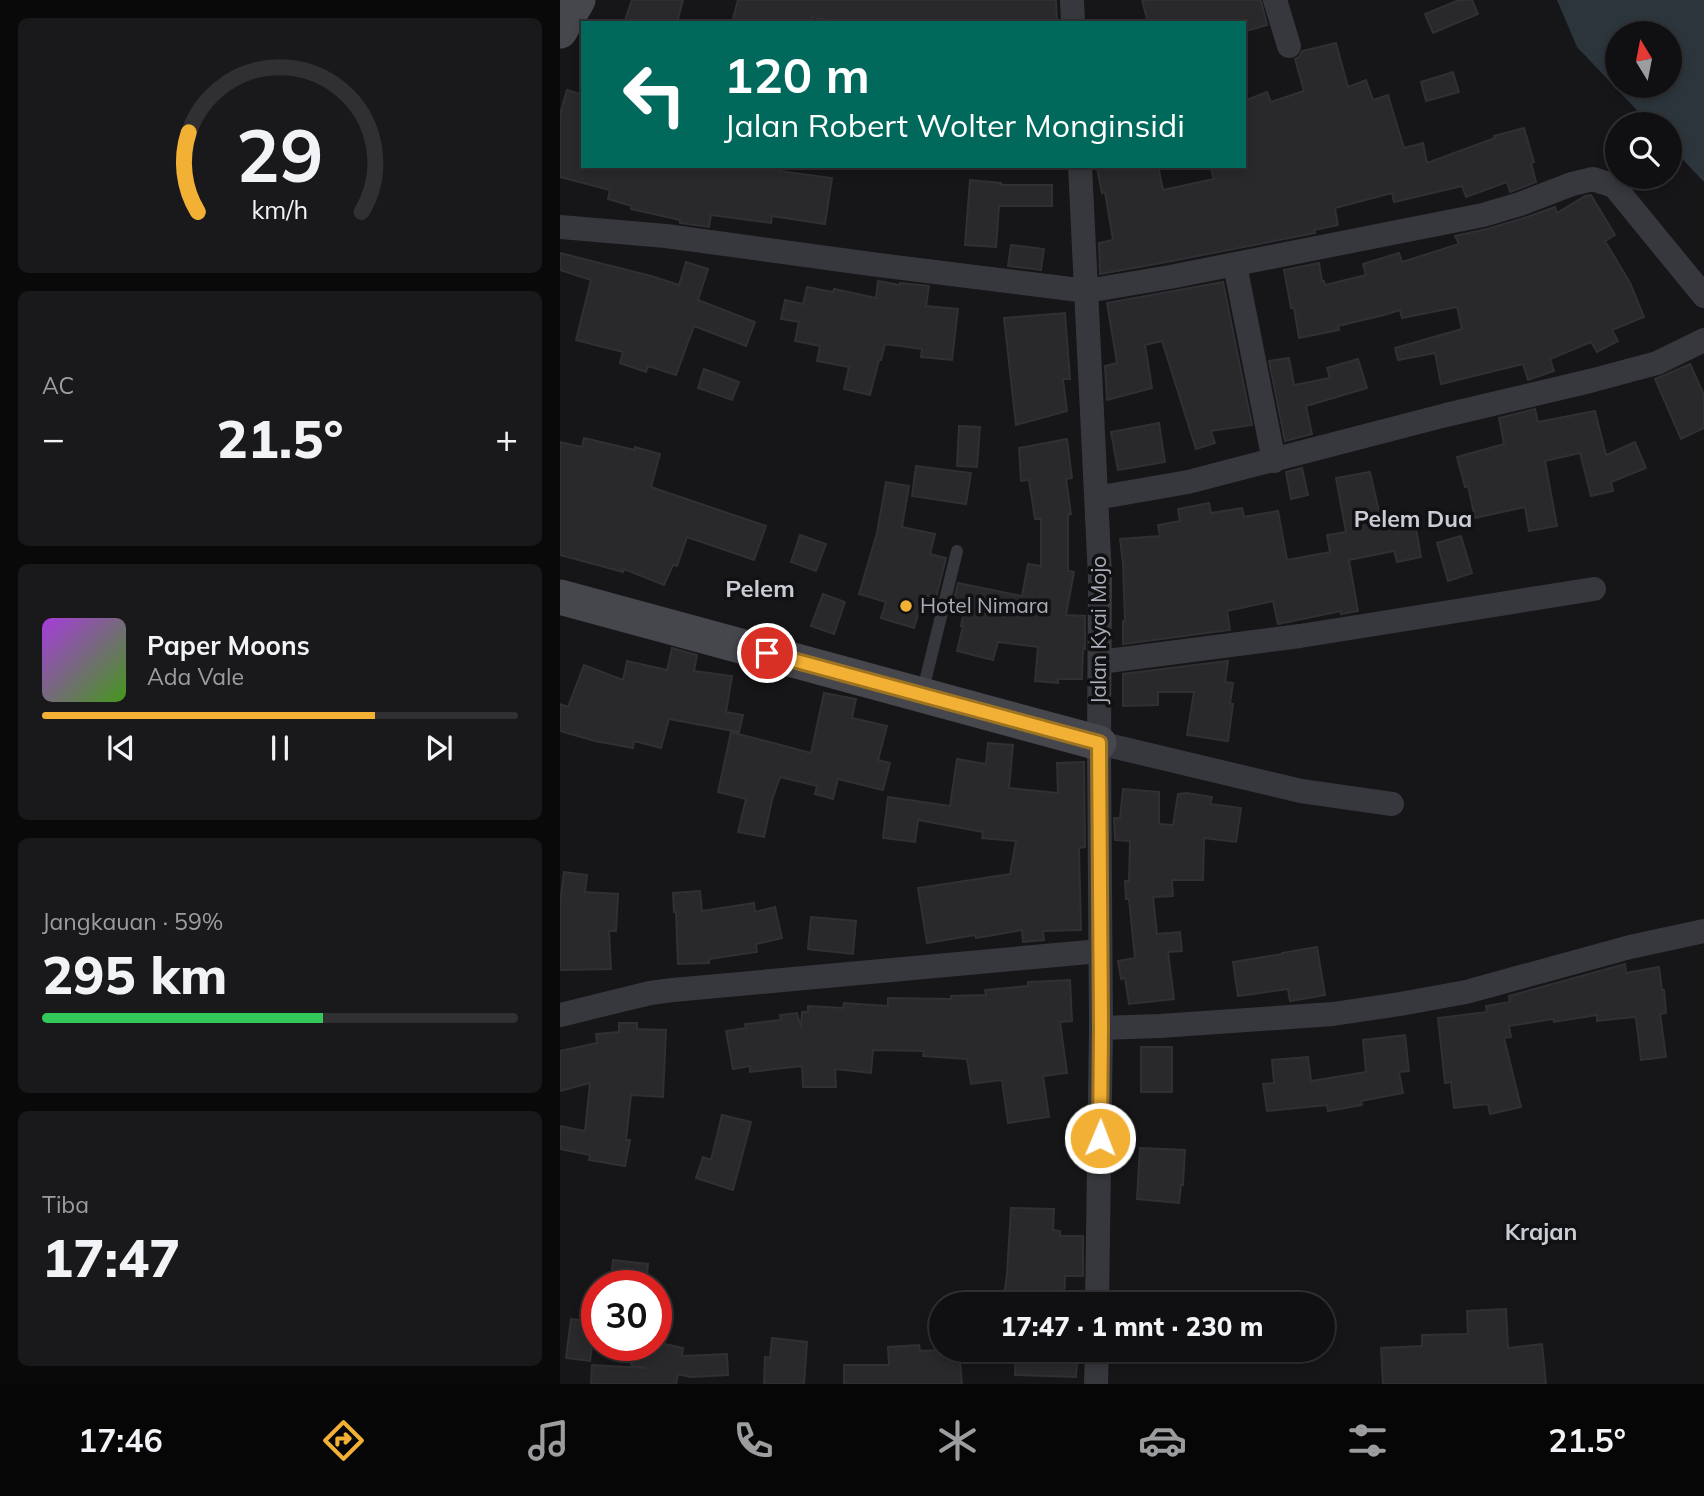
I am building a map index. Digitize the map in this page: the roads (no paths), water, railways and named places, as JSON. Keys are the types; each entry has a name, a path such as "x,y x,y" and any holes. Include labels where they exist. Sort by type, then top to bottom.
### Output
{"street":[{"path":"560,31 578,0"},
{"path":"1072,0 1073,21"},
{"path":"1275,0 1289,46"},
{"name":"Jalan Kyai Mojo","path":"1080,168 1100,577 1101,1028 1097,1292"},
{"path":"560,227 666,236 1087,291 1235,265 1483,215 1593,179 1614,186 1704,296"},
{"path":"1235,265 1274,461"},
{"path":"1096,498 1188,482 1446,415 1590,382 1657,363 1704,340"},
{"path":"1100,662 1300,636 1594,589"},
{"path":"560,597 1099,743 1301,791 1392,804"},
{"path":"1101,1028 1333,1014 1400,1004 1466,992 1630,947 1704,931"},
{"path":"560,1015 673,990 1100,951"},
{"path":"1096,1384 1097,1362"}],"lane":[{"path":"922,695 957,551"}],"place":[{"name":"Hotel Nimara","path":"906,606"}],"district":[{"name":"Pelem Dua","path":"1413,519"},
{"name":"Pelem","path":"760,589"},
{"name":"Krajan","path":"1541,1232"}]}
